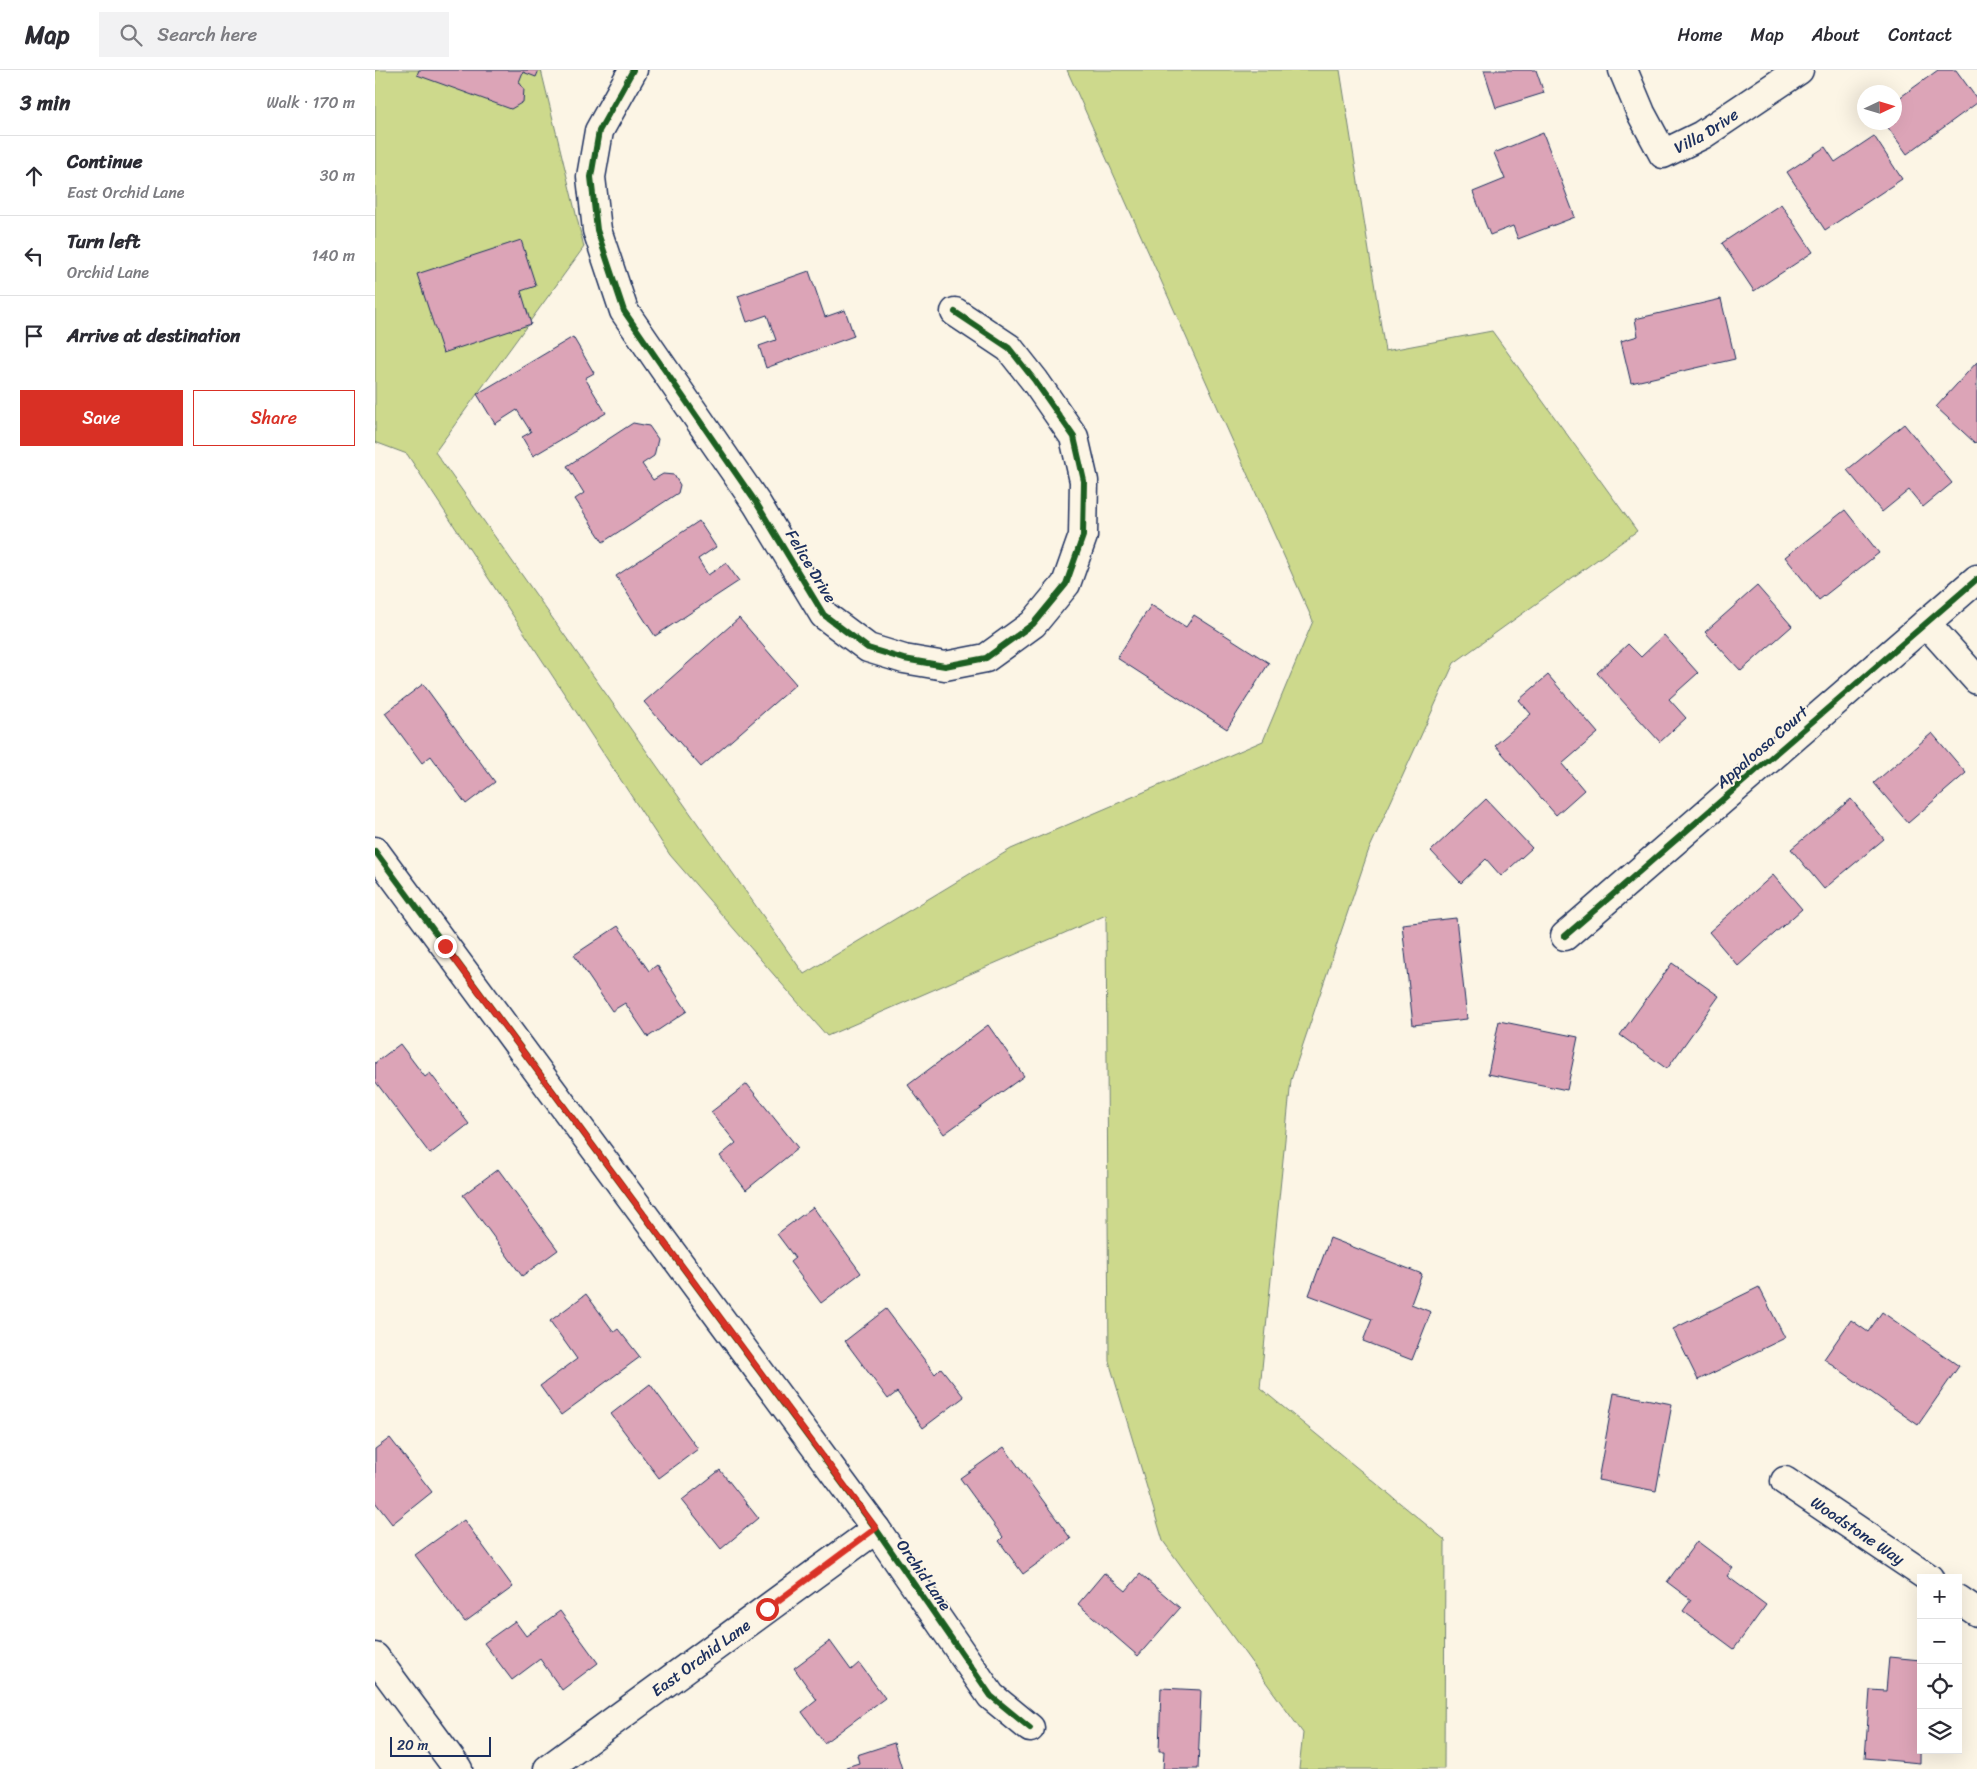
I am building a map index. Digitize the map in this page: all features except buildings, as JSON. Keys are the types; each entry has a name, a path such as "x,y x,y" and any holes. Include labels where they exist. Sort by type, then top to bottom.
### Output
{"street":[{"name":"Felice Drive","path":"633,70 599,131 591,177 597,230 624,311 757,504 824,615 868,648 904,659 945,666 986,658 1033,624 1066,584 1083,536 1084,481 1074,437 1035,381 1009,348 955,312"},
{"name":"Villa Drive","path":"1623,70 1641,113 1663,154 1702,135 1799,70"},
{"name":"Appaloosa Court","path":"1565,936 1977,579"},
{"path":"1925,623 1977,680"},
{"name":"Orchid Lane","path":"375,851 876,1528 991,1696 1029,1728"},
{"name":"Woodstone Way","path":"1785,1481 1923,1574"},
{"name":"East Orchid Lane","path":"548,1769 876,1528"},
{"path":"1962,1602 1977,1612"},
{"path":"375,1657 458,1769"}],"green space":[{"path":"375,70 541,70 584,247 435,452 804,974 1011,849 1263,741 1313,621 1067,70 1340,70 1385,351 1492,331 1637,531 1454,663 1368,852 1291,1080 1260,1388 1445,1540 1444,1769 1299,1769 1303,1733 1163,1541 1109,1361 1106,915 827,1036 670,855 407,454 375,442"}],"cycle path":[{"path":"633,70 599,131 591,177 597,230 624,311 757,504 824,615 868,648 904,659 945,666 986,658 1033,624 1066,584 1083,536 1084,481 1074,437 1035,381 1009,348 955,312"},
{"path":"1565,936 1977,579"},
{"path":"375,851 876,1529 991,1696 1030,1728"}],"route":[{"path":"445,946 876,1528 767,1609"}]}
